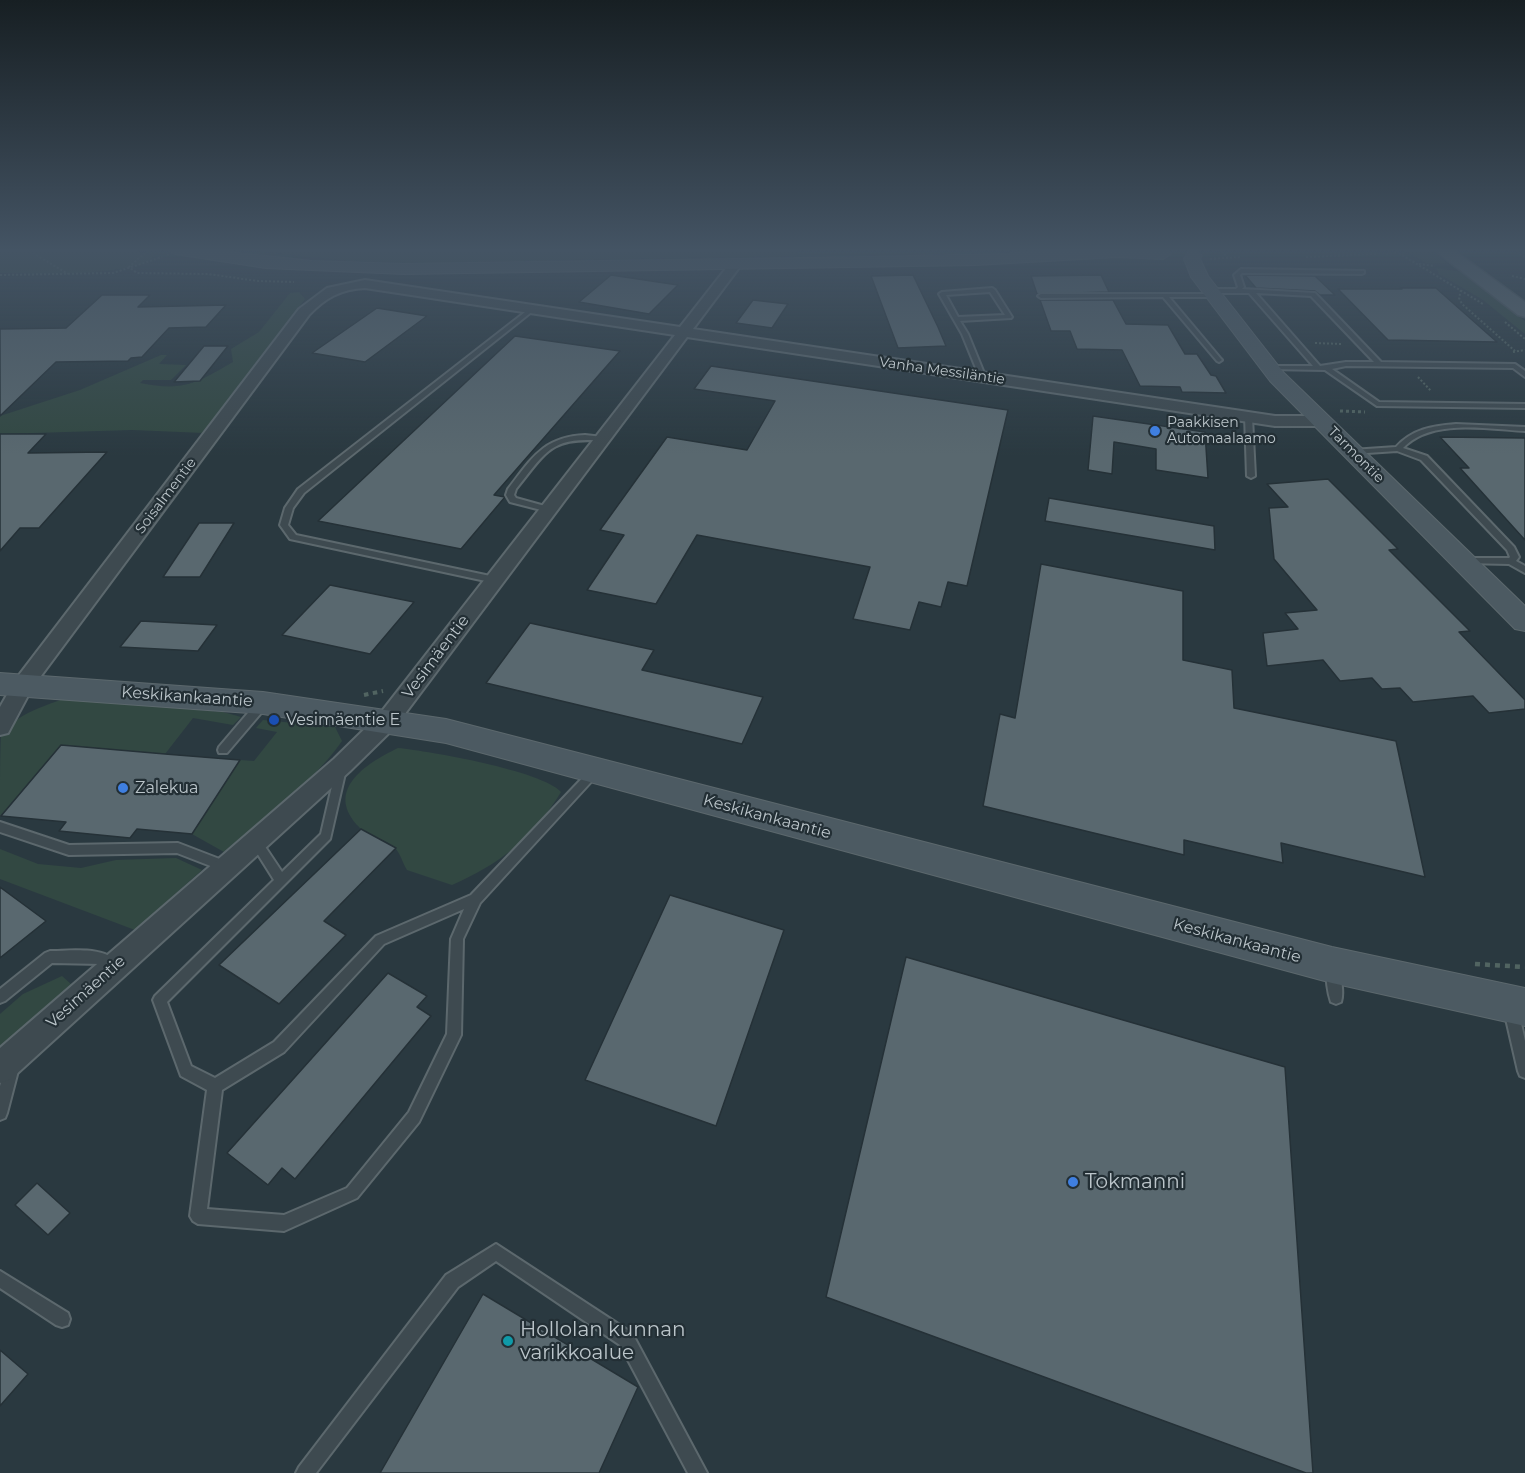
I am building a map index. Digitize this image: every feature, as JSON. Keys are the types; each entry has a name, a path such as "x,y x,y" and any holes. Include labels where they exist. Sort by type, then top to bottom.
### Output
{"street":[{"name":"Soisalmentie","path":"0,727 12,684 299,318"},
{"name":"Vanha Messiläntie","path":"582,318 1275,421 1321,421"},
{"name":"Vesimäentie","path":"8,1062 342,765 387,721 695,318"},
{"name":"Tarmontie","path":"1231,318 1270,368 1321,421 1525,622"},
{"name":"Keskikankaantie","path":"12,684 263,703 446,731 1332,965 1518,1006"}],"lane":[{"path":"495,580 293,537 284,525 289,508 301,491 521,318"},
{"path":"983,378 957,319 990,318"},
{"path":"1183,318 1219,360"},
{"path":"1275,318 1318,368"},
{"path":"1336,318 1380,365"},
{"path":"1270,368 1327,368 1346,364 1515,366 1525,375"},
{"path":"1327,368 1377,404 1525,406"},
{"path":"1248,417 1251,476"},
{"path":"1398,449 1404,439 1429,428 1525,429"},
{"path":"549,510 513,500 510,495 512,489 549,445 558,440 582,436 603,439"},
{"path":"1352,452 1398,449 1412,452 1432,464 1510,549 1515,557 1511,561"},
{"path":"1463,561 1511,561 1525,570"},
{"path":"223,750 263,703"},
{"path":"215,1086 186,1071 160,1000 326,836 342,765"},
{"path":"215,1086 198,1216 284,1223 352,1193 414,1117 454,1035 458,939 475,899 596,770"},
{"path":"0,827 69,850 178,848 226,867"},
{"path":"256,842 281,880"},
{"path":"215,1086 279,1047 380,940 475,899"},
{"path":"0,997 50,957 102,958 114,967"},
{"path":"1332,965 1336,998"},
{"path":"1518,1006 1525,1071"},
{"path":"0,1113 8,1062"},
{"path":"305,1473 452,1281 496,1251 626,1339 692,1470"},
{"path":"0,1279 62,1319"}],"path":[{"path":"1476,318 1515,351"},
{"path":"1500,318 1525,339"},
{"path":"1297,343 1361,344"},
{"path":"1511,353 1525,350"},
{"path":"1406,365 1445,405"}],"green space":[{"path":"270,318 291,318 204,433 132,430 0,434 0,416 80,390 161,355 167,355 159,364 186,365 171,380 143,380 140,383 155,386 189,384 233,362 231,349 259,332"},
{"path":"1505,318 1521,318 1525,321 1525,334"},
{"path":"63,699 223,712 241,717 233,725 193,718 165,754 61,745 0,816 1,737 6,729 20,717"},
{"path":"263,720 335,727 342,741 317,772 224,852 192,834 240,760 254,761 277,732 256,728"},
{"path":"398,748 434,753 510,770 550,784 561,792 539,823 514,848 485,868 452,885 407,870 393,846 364,831 350,815 346,802 347,791 353,780 373,762"},
{"path":"0,849 38,864 81,868 116,860 176,858 202,870 135,930 0,879"},
{"path":"62,976 72,985 56,1003 0,1051 0,1014 23,994"}],"building":[{"path":"77,318 214,318 206,327 169,328 142,357 131,358 128,361 56,362 0,416 0,329 66,328"},
{"path":"363,318 425,318 365,362 312,353"},
{"path":"740,318 779,318 772,328 736,323"},
{"path":"887,318 934,318 946,346 898,348"},
{"path":"1046,318 1123,318 1126,324 1168,325 1185,354 1197,354 1211,375 1216,376 1226,393 1182,392 1180,387 1140,386 1122,350 1077,349 1070,331 1051,331"},
{"path":"1366,318 1470,318 1497,342 1388,340"},
{"path":"515,336 620,351 494,495 505,497 461,549 318,521"},
{"path":"204,346 228,346 200,381 174,382"},
{"path":"711,366 1008,410 967,586 948,582 941,607 919,602 910,630 853,619 870,567 697,535 656,604 587,590 624,535 600,530 667,437 747,450 775,401 694,389"},
{"path":"1093,416 1205,432 1208,478 1156,470 1156,449 1114,442 1112,474 1088,470"},
{"path":"0,434 46,434 28,453 107,452 39,528 20,528 0,551"},
{"path":"1440,437 1525,438 1525,540 1460,468 1469,468"},
{"path":"1328,479 1398,549 1389,550 1470,631 1459,632 1525,700 1525,709 1489,713 1473,696 1413,702 1400,688 1382,689 1372,678 1340,681 1323,660 1267,666 1263,633 1298,629 1285,613 1317,610 1274,559 1269,508 1288,507 1267,484"},
{"path":"1049,498 1214,526 1215,550 1045,521"},
{"path":"199,523 234,523 200,577 163,577"},
{"path":"1041,564 1183,591 1183,660 1232,670 1234,708 1396,741 1425,877 1281,843 1283,863 1184,840 1184,855 983,806 1000,714 1015,718"},
{"path":"330,585 414,602 370,654 282,635"},
{"path":"141,621 217,625 198,651 120,647"},
{"path":"530,623 654,650 642,670 763,697 742,744 486,683"},
{"name":"Zalekua","path":"61,745 240,760 192,834 137,829 130,838 59,831 66,822 1,816"},
{"path":"361,829 396,848 324,921 346,935 279,1004 219,965"},
{"path":"0,887 46,921 0,958"},
{"path":"670,895 784,930 716,1126 585,1080"},
{"name":"Tokmanni","path":"906,957 1285,1067 1313,1473 1306,1473 826,1297"},
{"path":"388,973 427,996 417,1007 431,1016 295,1179 282,1168 268,1185 227,1153"},
{"path":"37,1183 70,1213 48,1235 15,1205"},
{"name":"Hollolan kunnan varikkoalue","path":"483,1294 638,1387 599,1473 380,1473"},
{"path":"0,1350 28,1374 0,1406"}],"place":[{"name":"Paakkisen Automaalaamo","path":"1155,431"},
{"name":"Vesimäentie E","path":"274,720"},
{"name":"Zalekua","path":"123,788"},
{"name":"Tokmanni","path":"1073,1182"},
{"name":"Hollolan kunnan varikkoalue","path":"508,1341"}]}
